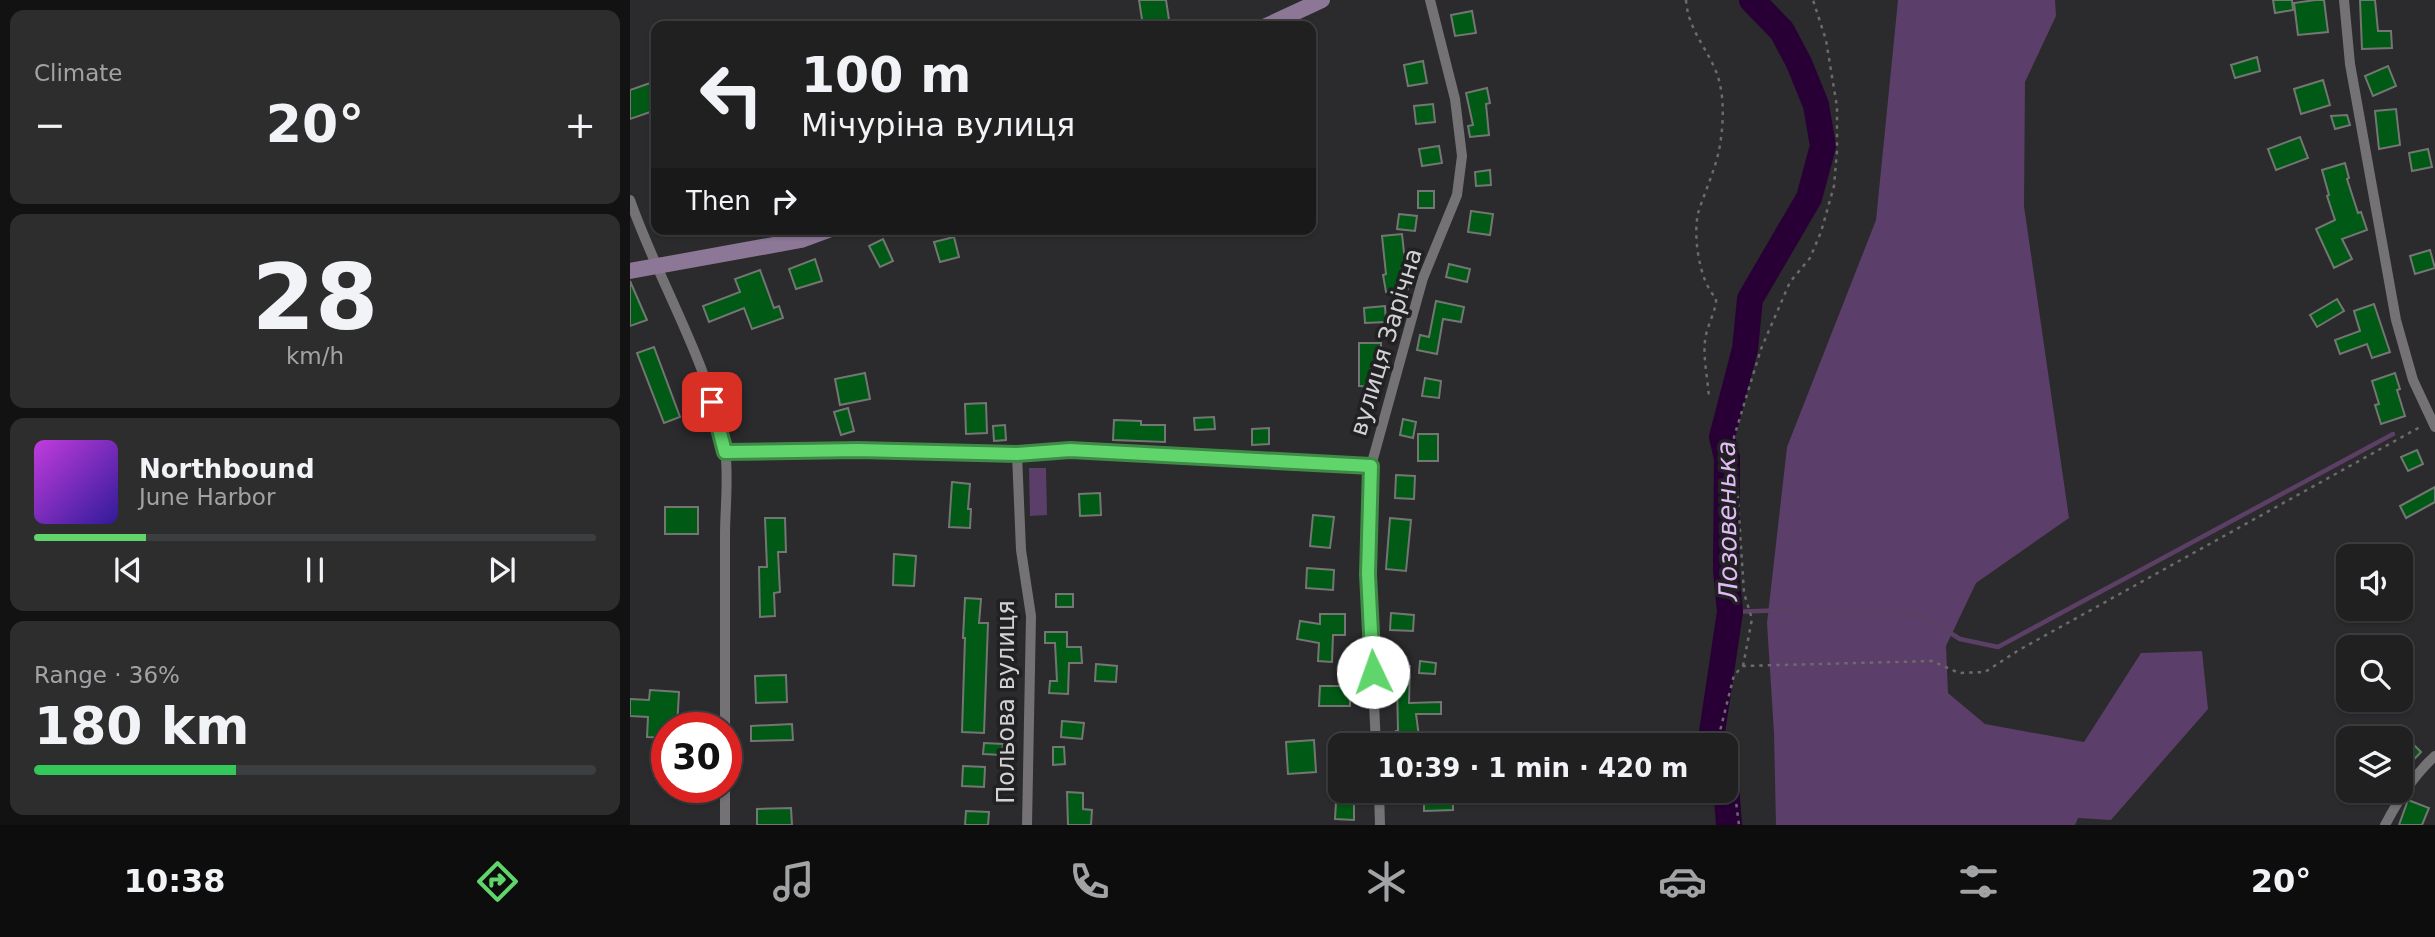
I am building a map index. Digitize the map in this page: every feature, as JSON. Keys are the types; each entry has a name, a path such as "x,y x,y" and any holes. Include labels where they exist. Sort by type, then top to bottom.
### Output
{"street":[{"path":"1277,21 1322,0"},
{"name":"вулиця Зарічна","path":"1375,733 1368,574 1371,466 1423,278 1457,195 1462,156 1455,99 1430,0"},
{"path":"2344,0 2350,64 2396,320 2413,380 2433,424"},
{"path":"630,200 643,238 703,376 725,452 725,712"},
{"path":"630,271 801,240 815,235"},
{"path":"725,452 858,450 1017,454 1070,450 1371,466"},
{"name":"Польова вулиця","path":"1017,454 1021,550 1031,616 1027,825"},
{"path":"2385,825 2401,795 2422,768 2435,757"},
{"path":"725,803 725,825"},
{"path":"1379,803 1380,825"}],"path":[{"path":"1686,0 1689,21 1716,71 1722,96 1721,138 1712,179 1697,219 1698,252 1705,282 1716,298 1704,346 1709,398"},
{"path":"1720,733 1734,675 1743,666 1752,619 1744,593 1734,437 1761,349 1790,282 1810,258 1821,232 1834,186 1837,107 1826,40 1812,0"},
{"path":"1743,666 1932,661 1959,673 1985,672 2019,650 2433,424"},
{"path":"1736,803 1739,825"}],"shaded area":[{"path":"1898,0 2055,0 2056,16 2025,82 2024,206 2069,518 1976,583 1946,646 1948,693 1985,724 2084,742 2141,653 2202,651 2208,709 2111,820 2078,818 2075,825 1776,825 1767,623 1787,447 1876,220"},
{"path":"1029,468 1046,468 1047,515 1030,516"}],"building":[{"path":"1139,0 1166,0 1169,21 1142,21"},
{"path":"2273,0 2292,0 2293,10 2275,13"},
{"path":"2324,0 2328,32 2298,35 2294,3"},
{"path":"2360,0 2375,0 2378,31 2391,31 2392,48 2362,49"},
{"path":"1472,11 1476,33 1455,36 1451,15"},
{"path":"2257,57 2260,71 2235,78 2231,65"},
{"path":"1423,61 1427,83 1408,86 1404,65"},
{"path":"2388,66 2396,86 2373,96 2365,76"},
{"path":"2323,80 2330,105 2301,114 2294,89"},
{"path":"651,83 651,112 630,119 630,90"},
{"path":"1487,88 1490,103 1486,104 1489,135 1470,137 1468,126 1473,125 1466,93"},
{"path":"1433,104 1435,122 1416,124 1414,106"},
{"path":"2396,109 2400,145 2379,149 2375,111"},
{"path":"2347,115 2350,125 2335,129 2331,116"},
{"path":"2300,137 2308,158 2276,170 2268,149"},
{"path":"1439,146 1442,163 1422,166 1419,149"},
{"path":"2428,149 2432,167 2412,171 2409,153"},
{"path":"2345,163 2358,213 2361,212 2367,230 2342,239 2352,259 2334,268 2316,229 2335,220 2322,170"},
{"path":"1490,170 1491,185 1476,186 1475,172"},
{"path":"1418,191 1434,191 1434,208 1418,208"},
{"path":"1471,211 1493,214 1490,235 1468,232"},
{"path":"1399,214 1417,216 1415,231 1397,229"},
{"path":"1402,234 1408,289 1386,292 1382,236"},
{"path":"954,237 959,257 940,262 934,242"},
{"path":"883,239 893,261 880,267 869,246"},
{"path":"2430,250 2435,268 2415,274 2410,256"},
{"path":"815,259 822,281 796,289 789,269"},
{"path":"1449,264 1470,269 1467,282 1446,277"},
{"path":"760,270 774,308 779,306 783,318 752,329 744,308 709,322 703,306 740,292 735,279"},
{"path":"630,281 647,320 630,326"},
{"path":"2337,299 2344,311 2317,327 2310,315"},
{"path":"1436,301 1464,307 1461,322 1443,319 1437,354 1417,350 1420,335 1429,337"},
{"path":"2374,304 2390,352 2372,358 2367,344 2340,354 2335,340 2360,331 2354,311"},
{"path":"1385,306 1386,322 1365,323 1364,308"},
{"path":"1359,343 1381,343 1381,359 1377,359 1377,387 1359,386"},
{"path":"654,347 680,417 664,423 637,353"},
{"path":"865,373 870,399 840,405 835,379"},
{"path":"2395,373 2405,416 2381,424 2375,405 2379,404 2372,381"},
{"path":"1425,378 1441,381 1439,398 1422,396"},
{"path":"986,403 987,433 966,434 965,404"},
{"path":"848,408 854,431 841,435 834,412"},
{"path":"1214,417 1215,429 1195,430 1194,418"},
{"path":"1403,419 1416,422 1413,438 1400,435"},
{"path":"1114,420 1141,421 1141,425 1165,425 1165,442 1113,440"},
{"path":"1005,425 1006,440 994,441 993,426"},
{"path":"1269,428 1269,444 1252,445 1252,429"},
{"path":"1418,434 1438,434 1438,461 1418,461"},
{"path":"2417,450 2423,464 2408,471 2401,457"},
{"path":"1396,475 1415,476 1414,499 1395,498"},
{"path":"952,482 970,484 970,528 949,527"},
{"path":"2435,487 2435,502 2406,518 2400,506"},
{"path":"1100,493 1101,515 1080,516 1079,494"},
{"path":"665,507 698,507 698,534 665,534"},
{"path":"1313,515 1334,517 1330,548 1310,546"},
{"path":"765,518 785,518 786,552 778,552 780,592 774,593 775,616 760,617 759,567 767,567"},
{"path":"1390,518 1411,520 1406,571 1386,569"},
{"path":"894,554 916,556 914,586 893,585"},
{"path":"1307,568 1334,570 1333,590 1306,588"},
{"path":"1056,594 1073,594 1073,607 1056,607"},
{"path":"965,598 981,599 979,623 988,623 984,733 962,732"},
{"path":"1391,613 1414,615 1413,631 1390,630"},
{"path":"1320,614 1345,614 1345,635 1333,635 1332,662 1318,661 1319,643 1297,639 1300,621 1320,624"},
{"path":"1045,632 1067,632 1067,647 1081,647 1082,663 1069,663 1068,694 1049,693 1050,681 1057,681 1055,643 1045,643"},
{"path":"1420,661 1436,663 1435,674 1419,673"},
{"path":"1096,664 1117,666 1116,682 1095,681"},
{"path":"1392,665 1410,666 1409,703 1441,702 1441,714 1416,714 1419,733 1396,733 1397,683 1391,683"},
{"path":"786,675 787,702 756,703 755,676"},
{"path":"1320,686 1350,686 1350,706 1319,706"},
{"path":"650,690 679,692 678,712 651,712 651,737 647,737 648,717 630,716 630,699 649,700"},
{"path":"1062,721 1084,723 1082,739 1061,737"},
{"path":"792,724 793,740 751,741 751,726"},
{"path":"1314,740 1316,772 1288,774 1286,742"},
{"path":"984,743 1003,744 1002,755 983,754"},
{"path":"2413,744 2421,752 2413,760"},
{"path":"1053,747 1064,747 1065,764 1053,765"},
{"path":"963,766 985,767 984,787 962,786"},
{"path":"1067,792 1083,793 1083,809 1092,810 1091,825 1068,825"},
{"path":"2413,802 2429,808 2422,825 2399,825 2407,803"},
{"path":"1336,803 1354,803 1354,820 1335,819"},
{"path":"1424,803 1453,803 1453,810 1424,811"},
{"path":"791,808 792,825 757,825 757,809"},
{"path":"966,811 989,812 988,825 965,825"}],"waterway":[{"name":"Лозовенька","path":"1712,733 1730,612 1726,570 1727,458 1722,437 1745,349 1750,299 1809,198 1823,146 1816,105 1799,63 1782,31 1752,0"},
{"path":"1730,612 1789,610 1920,614 1960,639 1998,647 2393,434"},
{"name":"Лозовенька","path":"1727,803 1729,825"}],"route":[{"path":"712,402 725,452 858,450 1017,454 1070,450 1371,466 1368,574 1373,672"}]}
